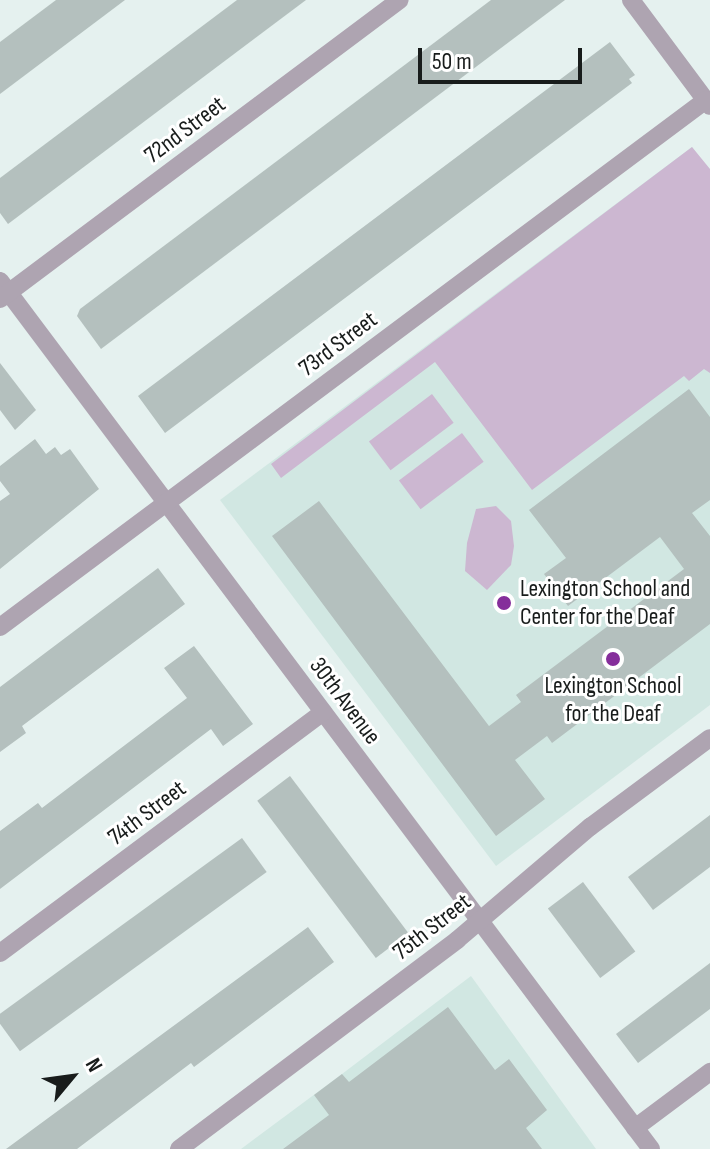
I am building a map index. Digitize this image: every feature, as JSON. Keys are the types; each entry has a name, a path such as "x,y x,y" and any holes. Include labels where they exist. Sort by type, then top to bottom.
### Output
{"street":[{"name":"72nd Street","path":"3,291 399,0"},
{"path":"631,0 708,103"},
{"name":"73rd Street","path":"0,627 708,103"},
{"name":"30th Avenue","path":"3,291 651,1149"},
{"name":"74th Street","path":"0,953 323,712"},
{"name":"75th Street","path":"179,1149 480,921 590,827 710,738"},
{"path":"635,1128 710,1072"}],"shaded area":[{"name":"Lexington School and Center for the Deaf","path":"692,147 710,171 710,705 496,866 220,500"},
{"path":"692,147 710,169 710,373 704,369 689,381 684,376 532,490 435,362 281,478 271,464"},
{"path":"432,394 454,423 391,470 369,442"},
{"path":"462,433 484,462 421,509 399,481"},
{"path":"496,506 511,521 514,546 511,565 487,590 465,571 467,543 476,509"},
{"path":"471,976 596,1149 241,1149 342,1074"}],"building":[{"path":"56,0 125,0 0,94 0,42"},
{"path":"237,0 306,0 8,224 0,213 0,178"},
{"path":"491,0 565,0 101,349 77,316 80,309"},
{"path":"610,42 635,75 629,79 632,83 165,433 138,396"},
{"path":"0,363 36,410 15,430 0,410"},
{"path":"689,389 710,417 710,500 692,513 710,536 710,624 552,743 547,736 515,760 545,799 496,836 272,536 319,501 489,726 521,702 516,695 684,569 660,537 568,606 544,574 566,558 529,510"},
{"path":"35,439 46,454 55,447 61,455 70,449 99,489 0,569 0,501 10,494 0,481 0,466"},
{"path":"158,568 185,604 22,726 26,733 0,752 0,687"},
{"path":"194,646 253,724 223,746 211,729 0,889 0,831 38,803 42,808 187,698 164,668"},
{"path":"290,776 409,933 376,958 257,801"},
{"path":"710,815 710,867 653,910 628,877"},
{"path":"242,838 267,872 20,1051 0,1024 0,1014"},
{"path":"583,882 635,951 600,978 548,908"},
{"path":"308,927 334,962 194,1067 191,1063 77,1149 6,1149"},
{"path":"710,963 710,1009 638,1063 616,1034"},
{"path":"448,1007 495,1070 509,1059 547,1110 526,1128 542,1149 283,1149 329,1115 314,1095 342,1074 349,1082"}],"place":[{"name":"Lexington School and Center for the Deaf","path":"504,603"},
{"name":"Lexington School for the Deaf","path":"613,659"}]}
